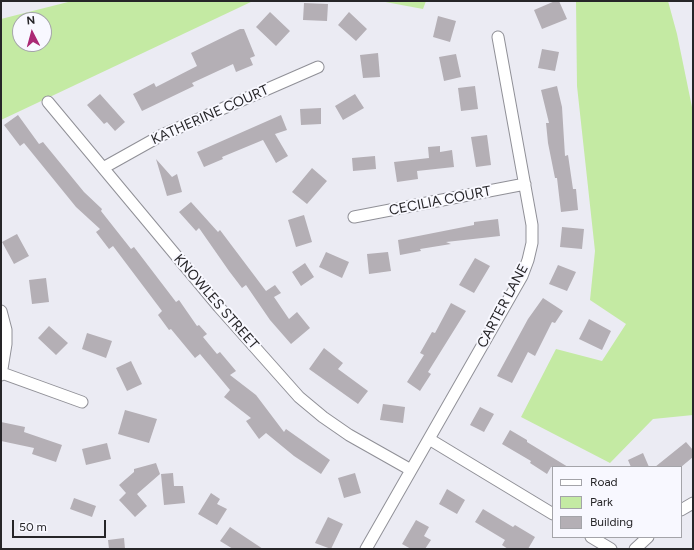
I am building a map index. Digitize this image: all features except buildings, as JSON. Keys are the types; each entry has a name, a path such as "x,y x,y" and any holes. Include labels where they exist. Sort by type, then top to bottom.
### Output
{"street":[{"name":"CARTER LANE","path":"366,549 522,276 528,260 532,243 532,225 526,184 498,37"},
{"name":"KATHERINE COURT","path":"103,168 162,135 318,67"},
{"name":"KNOWLES STREET","path":"48,102 219,307 299,397 323,417 349,435 411,470"},
{"name":"CECILIA COURT","path":"354,217 526,184"},
{"path":"1,311 6,330 6,344 1,374 82,402"},
{"path":"429,439 552,513"},
{"path":"682,510 693,504"},
{"path":"593,538 611,549"},
{"path":"635,549 647,538"}],"green space":[{"path":"72,1 253,1 1,120 1,19 12,16 12,52 52,52 52,12 29,12"},
{"path":"380,1 426,1 423,9"},
{"path":"576,1 668,1 677,34 693,112 693,415 653,419 610,463 521,417 556,349 602,361 626,324 590,300 595,251 577,86"}]}
